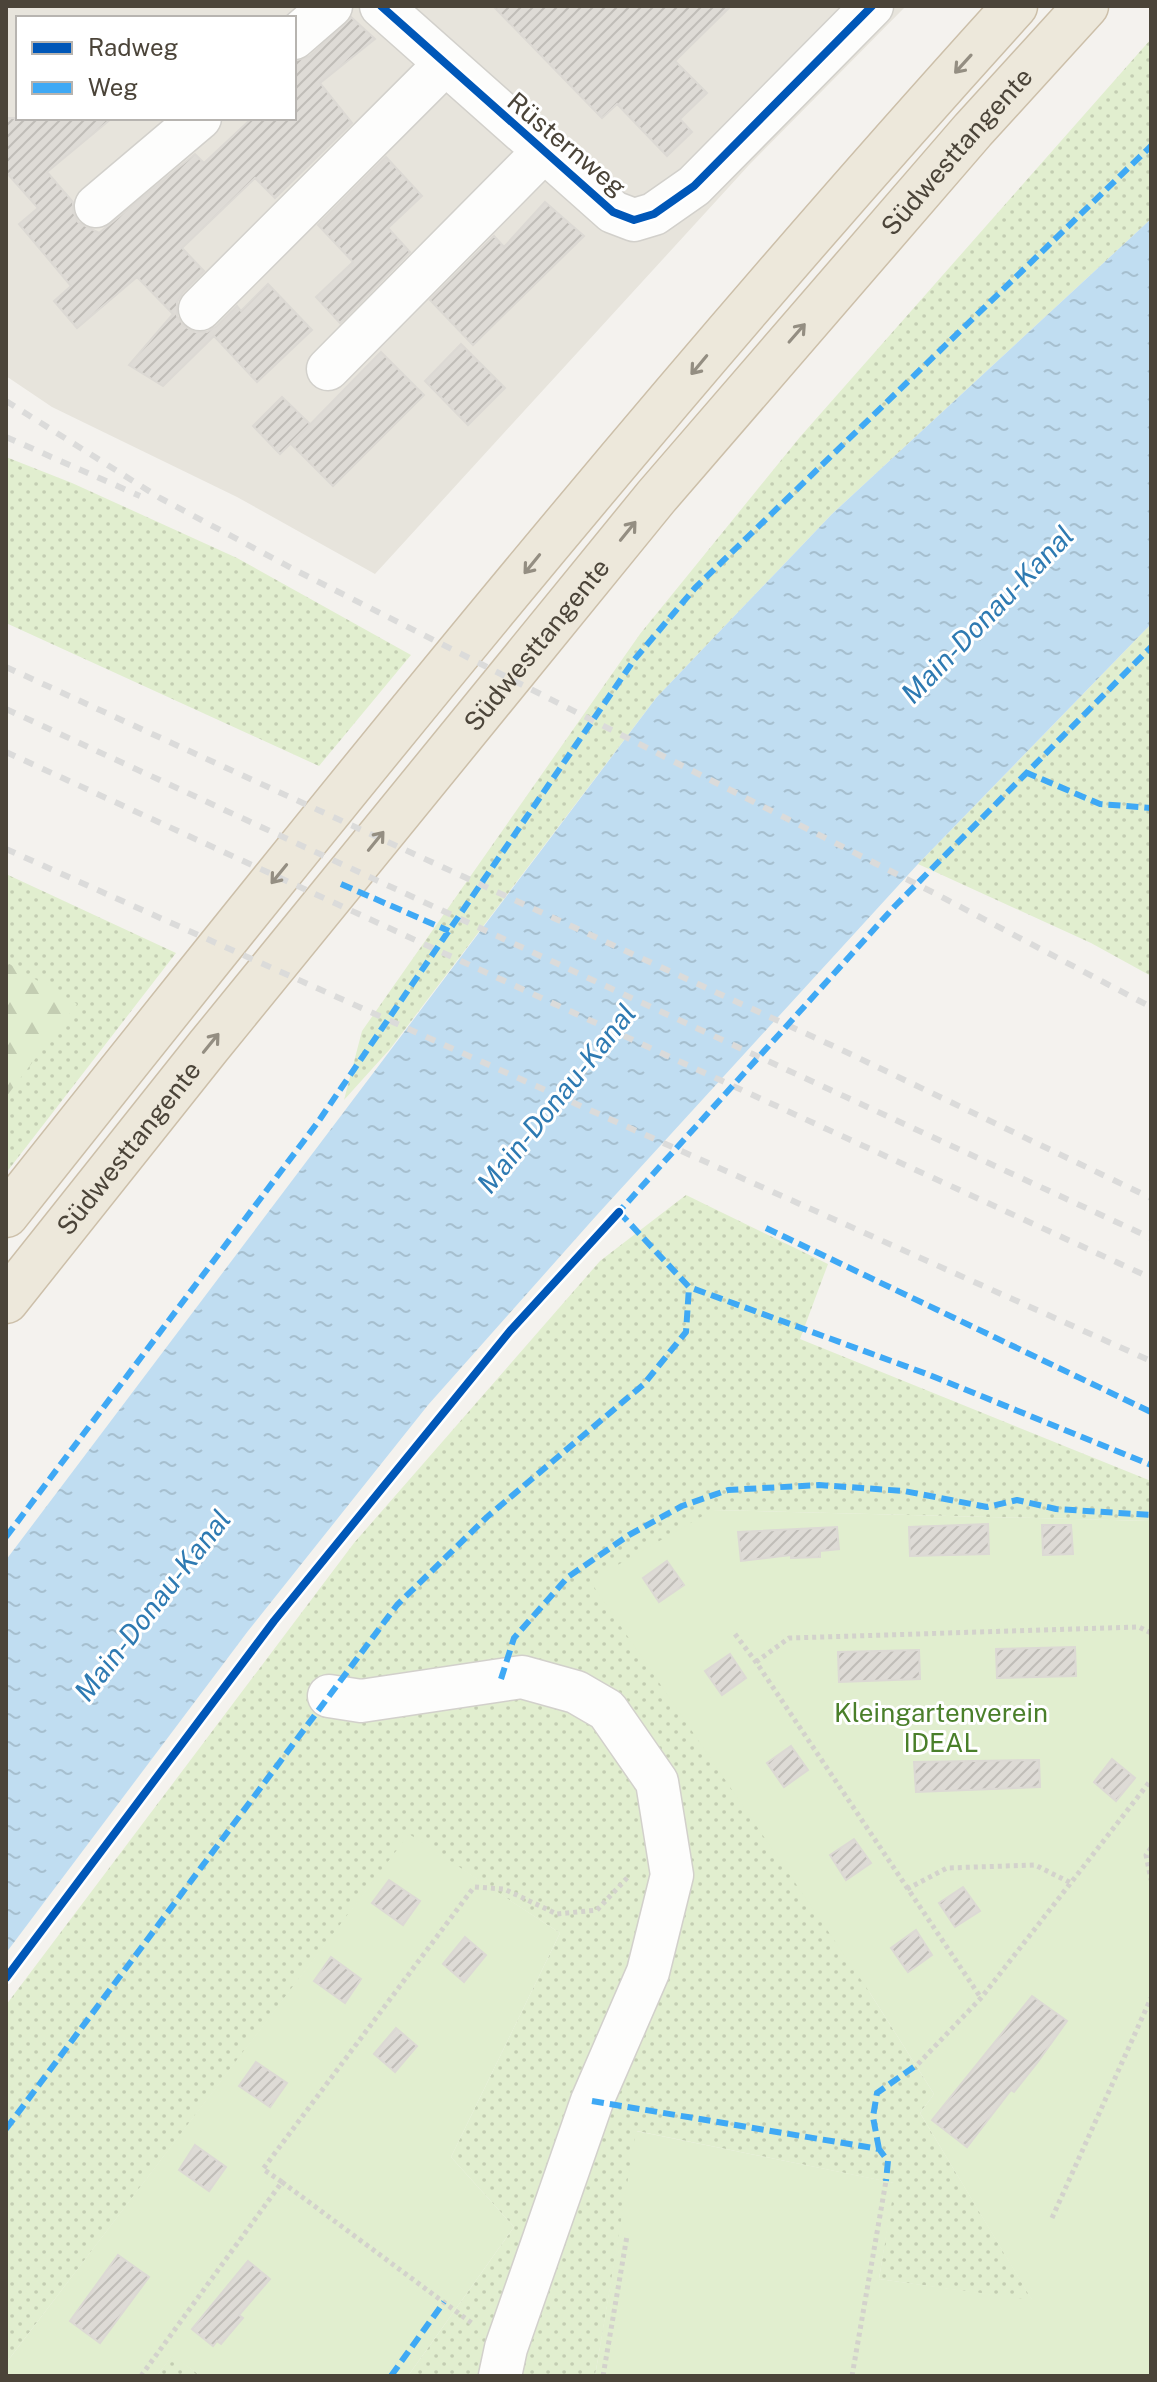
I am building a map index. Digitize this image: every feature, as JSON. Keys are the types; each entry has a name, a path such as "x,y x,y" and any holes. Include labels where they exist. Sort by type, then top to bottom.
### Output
{"highway":[{"name":"Südwesttangente","path":"6,1215 538,555 910,121 1015,6"},
{"name":"Südwesttangente","path":"6,1301 208,1047 656,497 973,130 1086,6"}],"street":[{"path":"296,36 331,6"},
{"name":"Rüsternweg","path":"381,6 613,212 634,220 654,214 694,186 872,6"},
{"path":"200,309 444,65"},
{"path":"96,206 198,120"},
{"path":"328,369 543,152"},
{"path":"329,1696 361,1701 522,1677 576,1692 607,1710 657,1782 672,1875 648,1972 592,2101 503,2362"}],"path":[{"path":"756,1662 789,1638 1139,1627 1151,1633"},
{"path":"735,1634 981,1998"},
{"path":"918,2064 981,1998 1151,1780"},
{"path":"1151,1848 1146,1855 1151,1880"},
{"path":"907,1889 947,1868 961,1867 1035,1865 1071,1883"},
{"path":"503,2362 263,2169 474,1887 504,1889 557,1914 597,1910 634,1871"},
{"path":"1052,2218 1151,1998"},
{"path":"852,2376 886,2181"},
{"path":"141,2376 282,2182"},
{"path":"603,2376 627,2236"}],"shaded area":[{"path":"6,6 906,6 749,165 375,574 237,497 52,407 6,376"}],"green space":[{"path":"1151,39 1151,219 832,514 656,698 390,1049 344,1100 362,1031 640,634 800,437"},
{"path":"6,457 72,483 237,558 411,655 319,766 6,623"},
{"path":"1151,624 1151,976 1091,943 918,864"},
{"path":"6,874 176,953 6,1173"},
{"path":"6,962 77,1004 6,1097"},
{"path":"686,1195 828,1264 800,1339 1151,1481 1151,1521 713,1510 870,1993 934,2094 920,2113 1033,2301 879,2279 894,2183 637,2131 595,2376 408,2376 514,2227 451,2157 560,1933 409,1835 6,2363 6,2005 354,1543 600,1261"},
{"name":"Kleingartenverein IDEAL","path":"713,1510 1151,1521 1151,2376 595,2376 636,2131 895,2183 879,2279 1032,2300 920,2113 934,2094 870,1993 590,1581"},
{"path":"409,1834 560,1933 451,2157 514,2227 408,2376 201,2376 172,2356 157,2376 6,2376 6,2363"},
{"path":"172,2355 201,2376 157,2376"}],"water":[{"name":"Main-Donau-Kanal","path":"1151,219 1151,624 918,864 428,1405 248,1631 6,1953 6,1560 656,698 832,514"}],"building":[{"path":"493,6 731,6 675,61 707,93 680,119 692,132 667,156 617,104 602,118"},
{"path":"351,17 375,39 320,83 352,123 275,198 255,178 182,248 204,271 177,302 177,316 184,326 195,332 207,332 237,306 241,311 268,284 312,330 257,382 214,336 163,386 129,365 173,314 137,277 77,328 54,301 71,286 19,224 38,208 6,172 6,118 110,120 47,172 73,202 78,222 99,233 195,154 204,163 250,120 296,120 296,60 310,56"},
{"path":"386,157 422,196 388,228 410,252 340,323 316,297 353,262 318,225"},
{"path":"545,202 584,236 473,345 430,300 494,236 504,247"},
{"path":"461,344 505,388 468,425 425,381"},
{"path":"381,352 424,395 333,486 291,444"},
{"path":"282,397 310,424 280,454 253,426"},
{"path":"988,1524 989,1554 910,1556 909,1527"},
{"path":"1042,1525 1071,1525 1073,1554 1043,1555"},
{"path":"837,1527 839,1549 820,1551 820,1557 791,1558 791,1555 741,1561 738,1532"},
{"path":"667,1561 684,1585 659,1602 643,1578"},
{"path":"1075,1647 1076,1676 997,1678 996,1649"},
{"path":"919,1650 920,1679 839,1682 838,1652"},
{"path":"730,1654 746,1678 722,1695 705,1671"},
{"path":"791,1746 808,1770 784,1787 767,1763"},
{"path":"1112,1759 1135,1778 1116,1801 1094,1782"},
{"path":"1039,1760 1040,1787 916,1792 914,1762"},
{"path":"854,1839 871,1863 846,1880 830,1855"},
{"path":"389,1880 420,1901 403,1925 372,1903"},
{"path":"963,1887 980,1911 955,1927 939,1903"},
{"path":"916,1930 932,1955 908,1972 891,1948"},
{"path":"465,1937 486,1955 464,1982 443,1964"},
{"path":"331,1957 361,1979 345,2003 314,1981"},
{"path":"1032,1996 1067,2021 1014,2092 1011,2090 967,2147 932,2120"},
{"path":"396,2028 417,2046 395,2072 374,2054"},
{"path":"256,2062 287,2083 270,2107 239,2086"},
{"path":"195,2145 226,2167 209,2191 179,2170"},
{"path":"118,2255 149,2277 100,2343 70,2321"},
{"path":"248,2261 270,2279 239,2315 243,2318 221,2344 217,2341 213,2346 192,2329"}],"railway":[{"path":"6,401 160,498 297,571 936,894 1151,1007"},
{"path":"6,437 140,496"},
{"path":"6,667 844,1051 1151,1198"},
{"path":"6,709 1151,1238"},
{"path":"6,752 1151,1278"},
{"path":"6,849 1151,1361"}],"marked path":[{"path":"6,1537 318,1122 634,660 695,588 1151,146"},
{"path":"616,1215 895,906 1151,647"},
{"path":"1025,772 1100,804 1151,808"},
{"path":"341,884 449,931"},
{"path":"619,1212 689,1287 927,1374 1151,1465"},
{"path":"766,1228 1151,1412"},
{"path":"6,2129 397,1605 487,1517 644,1384 686,1332 689,1287"},
{"path":"501,1679 514,1638 568,1577 629,1535 682,1506 728,1490 819,1485 904,1491 987,1507 1017,1500 1056,1509 1151,1515"},
{"path":"879,2149 873,2117 877,2093 918,2064"},
{"path":"592,2101 879,2149 888,2161 886,2181"},
{"path":"391,2376 444,2302"}],"cycle path":[{"path":"381,6 613,212 634,220 654,214 694,186 872,6"},
{"path":"6,1978 274,1621 510,1331 619,1212"}]}
